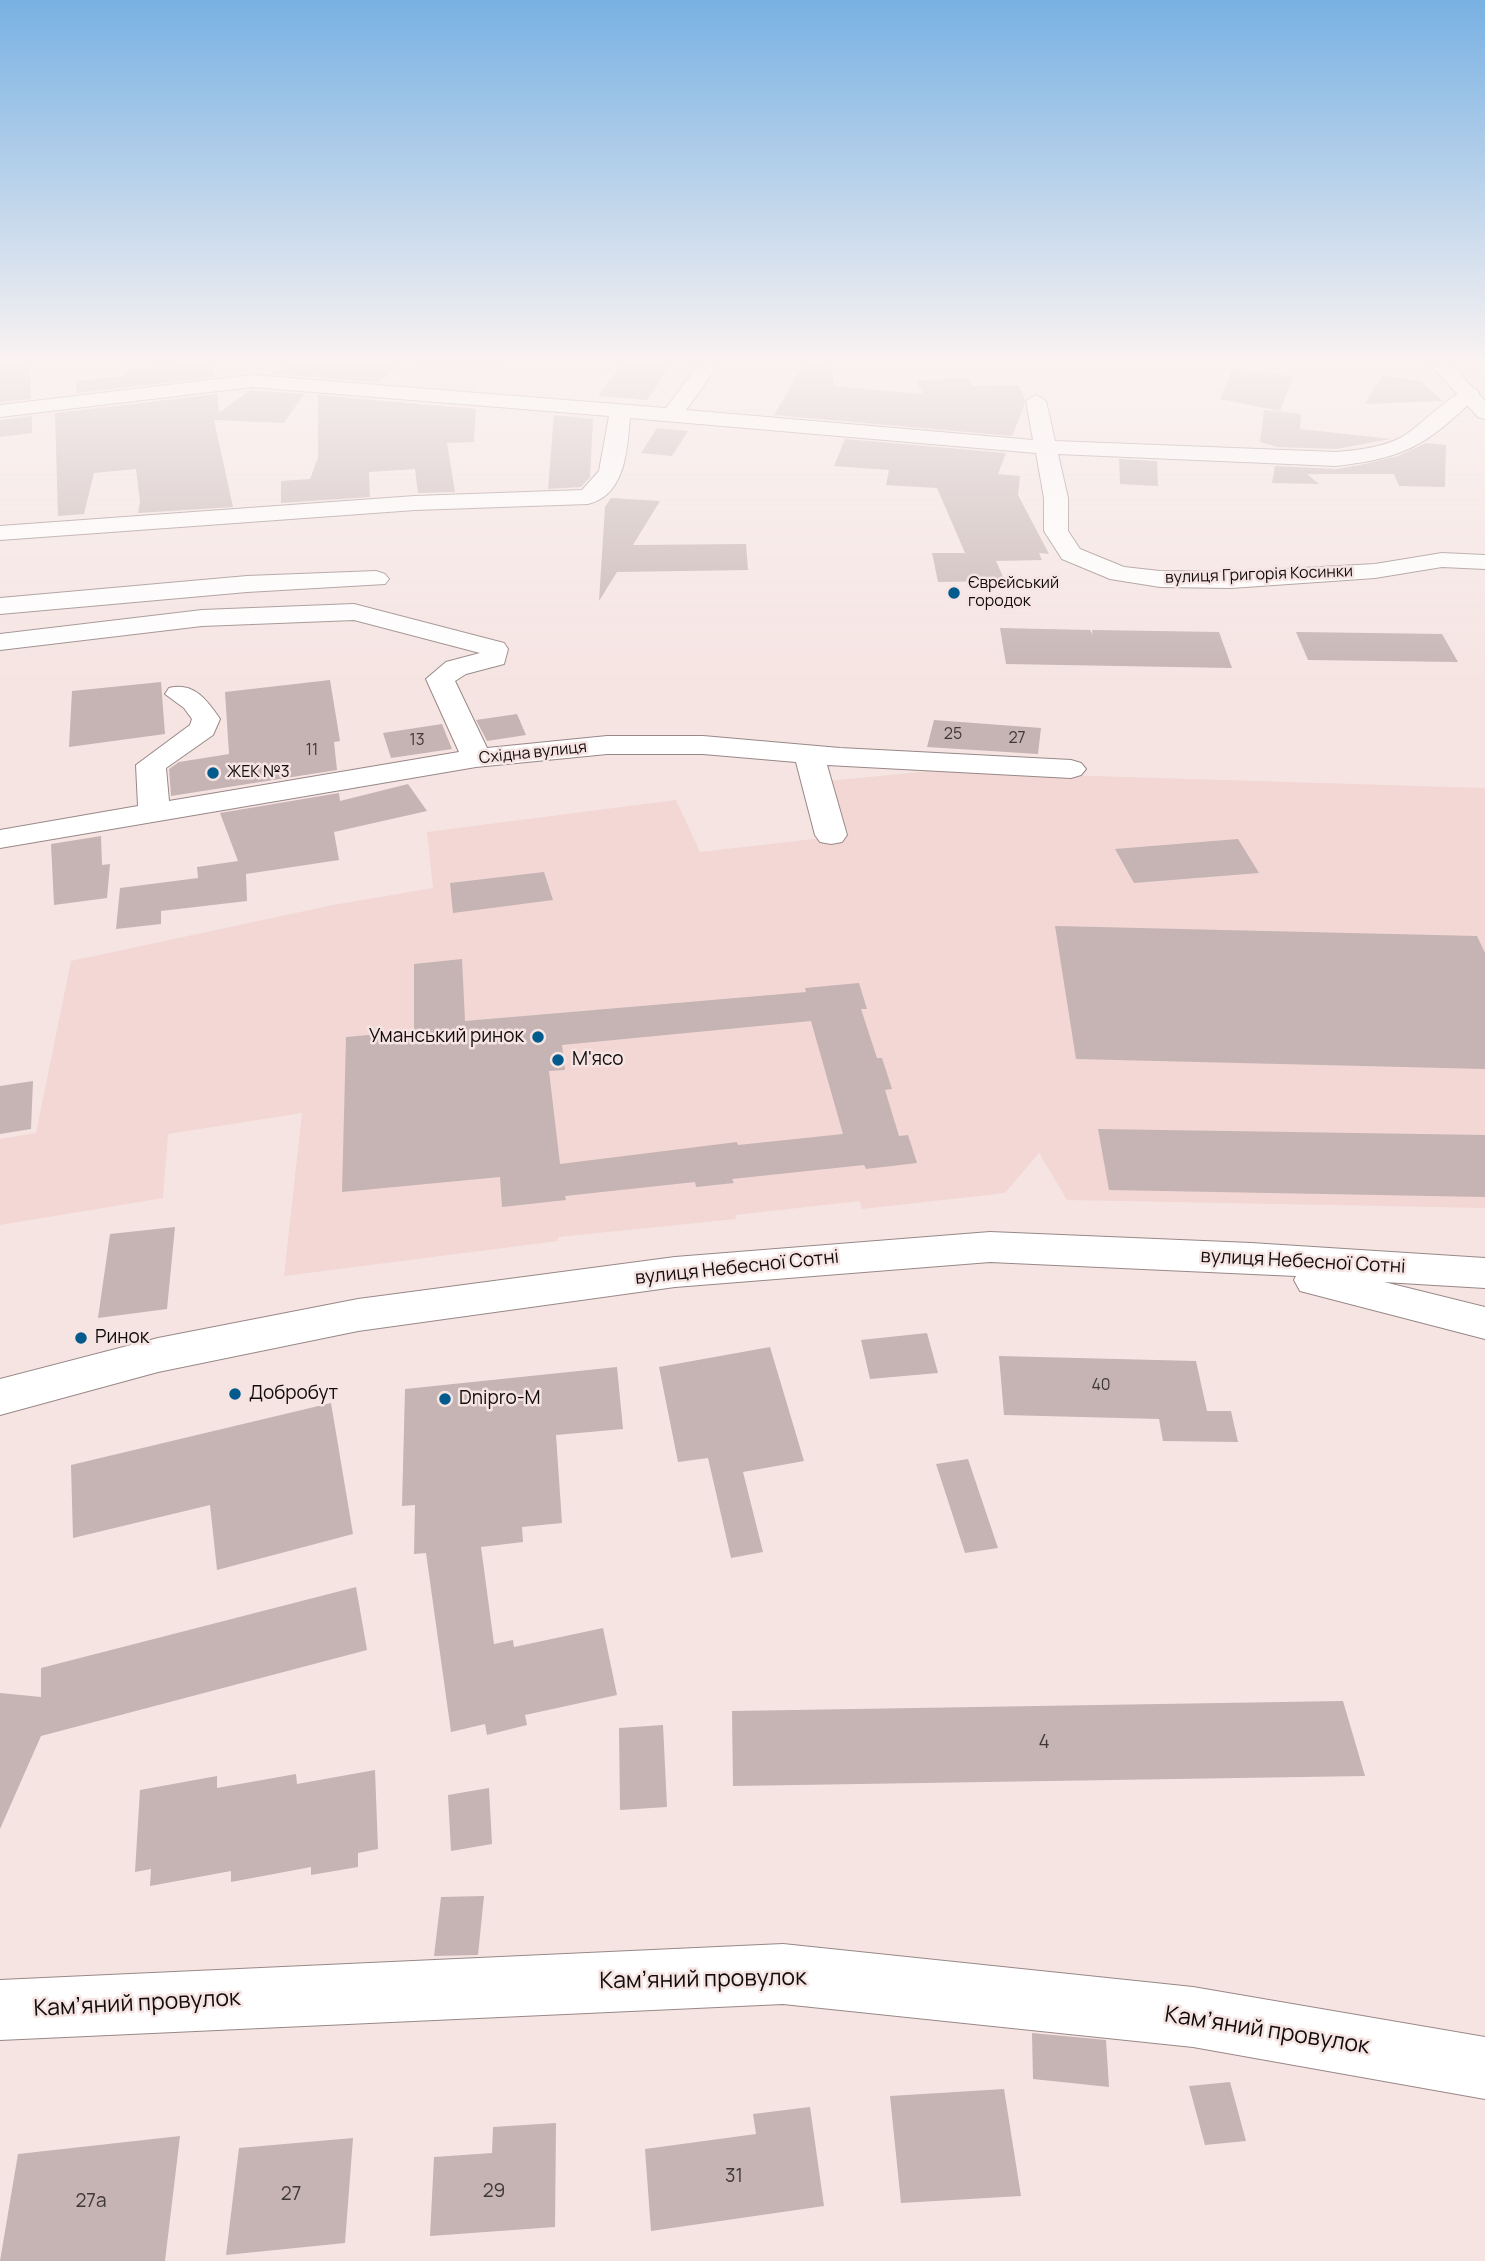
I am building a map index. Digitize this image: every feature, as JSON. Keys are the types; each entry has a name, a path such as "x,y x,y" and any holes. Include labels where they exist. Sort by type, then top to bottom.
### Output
{"street":[{"path":"0,533 415,503 588,497 598,492 613,470"},
{"name":"вулиця Григорія Косинки","path":"1049,470 1056,498 1055,531 1071,554 1119,574 1160,579 1231,580 1375,571 1442,560 1485,562"},
{"path":"0,606 247,584 376,579"},
{"path":"0,642 202,618 354,612 495,649 494,658 456,668 440,679 463,724 476,758"},
{"path":"154,811 151,765 203,730 206,719 194,702 179,694"},
{"name":"Східна вулиця","path":"0,839 476,758 643,743 1071,769"},
{"path":"809,754 831,835"},
{"name":"вулиця Небесної Сотні","path":"0,1397 158,1355 358,1315 675,1272 990,1247 1225,1257 1485,1273"},
{"path":"1225,1257 1485,1323"},
{"name":"Камʼяний провулок","path":"0,2010 783,1974 1193,2017 1485,2068"}],"shaded area":[{"name":"Уманський ринок","path":"930,771 1485,788 1485,1208 1067,1200 1039,1153 1005,1193 862,1209 860,1201 735,1215 736,1219 558,1237 558,1241 284,1276 302,1113 168,1134 163,1198 0,1225 0,1139 36,1133 71,961 333,905 433,888 427,832 676,800 700,852 849,835 828,781"}],"building":[{"path":"57,470 131,470 94,473 84,514 58,516"},
{"path":"136,470 225,470 233,507 138,513 140,502"},
{"path":"314,470 407,470 369,472 370,497 281,503 281,481 310,479"},
{"path":"415,470 451,470 455,492 418,493"},
{"path":"550,470 590,470 590,477 581,487 548,489"},
{"path":"882,470 1000,470 998,474 1020,476 1018,495 1049,554 1039,553 1042,560 996,561 1005,581 938,582 932,553 965,553 937,488 886,485 889,470"},
{"path":"1119,470 1157,470 1158,486 1120,484"},
{"path":"1274,470 1445,470 1445,487 1399,486 1394,474 1307,474 1319,484 1272,483"},
{"path":"611,498 660,501 633,545 746,544 748,570 617,572 599,601 605,507"},
{"path":"1000,628 1090,630 1093,635 1092,630 1219,632 1232,668 1006,664"},
{"path":"1296,632 1442,634 1458,662 1308,660"},
{"path":"330,680 340,741 334,742 337,770 171,796 169,769 179,762 229,754 225,692"},
{"path":"161,682 165,734 69,747 72,691"},
{"path":"517,714 526,735 487,741 476,720"},
{"path":"934,720 1041,728 1038,754 927,747"},
{"path":"442,724 452,749 391,758 383,733"},
{"path":"408,784 427,811 334,832 339,860 246,874 247,901 161,911 161,924 116,929 120,888 198,878 197,867 238,861 220,813 339,793 340,801"},
{"path":"101,836 102,865 110,864 107,898 54,905 51,844"},
{"path":"1238,839 1259,873 1134,883 1115,849"},
{"path":"544,872 553,900 453,913 450,883"},
{"path":"1055,926 1477,936 1485,953 1485,1069 1076,1059"},
{"path":"462,959 465,1021 806,992 805,988 859,983 867,1009 861,1009 877,1058 882,1058 892,1089 885,1090 899,1136 908,1135 917,1163 866,1169 864,1165 732,1179 734,1183 696,1187 695,1182 565,1196 566,1200 502,1207 500,1177 342,1192 346,1037 414,1031 414,964","holes":["811,1021 843,1134 738,1145 737,1142 560,1164 549,1071 565,1070 562,1045"]},
{"path":"33,1081 31,1129 0,1134 0,1086"},
{"path":"1098,1129 1485,1135 1485,1197 1109,1190"},
{"path":"175,1227 167,1309 98,1318 110,1234"},
{"path":"927,1333 938,1373 870,1379 861,1340"},
{"path":"770,1347 804,1461 743,1472 763,1552 731,1558 708,1458 678,1462 659,1367"},
{"path":"999,1356 1196,1361 1207,1411 1231,1411 1238,1442 1163,1441 1159,1419 1004,1415"},
{"path":"617,1367 623,1429 556,1435 562,1523 522,1527 523,1542 481,1547 494,1644 513,1640 514,1647 603,1628 617,1695 525,1715 527,1725 487,1735 485,1724 451,1732 426,1553 414,1554 415,1505 402,1506 405,1389"},
{"path":"331,1403 353,1534 217,1570 210,1505 73,1538 71,1465"},
{"path":"968,1459 998,1548 965,1553 936,1464"},
{"path":"356,1587 367,1650 41,1736 0,1829 0,1693 41,1697 41,1668"},
{"path":"1343,1701 1365,1776 733,1786 732,1711"},
{"path":"663,1725 667,1807 620,1810 619,1728"},
{"path":"375,1770 378,1849 358,1853 358,1867 311,1875 311,1867 231,1882 231,1871 150,1886 151,1869 135,1872 140,1790 217,1776 217,1788 296,1774 297,1784"},
{"path":"489,1788 492,1844 451,1851 448,1795"},
{"path":"484,1896 478,1955 434,1956 441,1897"},
{"path":"1032,2033 1106,2040 1109,2087 1033,2079"},
{"path":"1230,2082 1246,2141 1205,2145 1189,2086"},
{"path":"1004,2089 1021,2196 901,2203 890,2096"},
{"path":"810,2107 824,2206 651,2231 645,2149 756,2134 753,2114"},
{"path":"556,2123 555,2227 430,2236 434,2157 492,2153 493,2127"},
{"path":"180,2136 165,2261 0,2261 18,2154"},
{"path":"353,2138 345,2243 226,2255 239,2148"}],"place":[{"name":"Єврєйський городок","path":"954,593"},
{"name":"ЖЕК №3","path":"213,773"},
{"name":"Уманський ринок","path":"538,1037"},
{"name":"М'ясо","path":"558,1060"},
{"name":"Ринок","path":"81,1338"},
{"name":"Добробут","path":"235,1394"},
{"name":"Dnipro-M","path":"445,1399"}]}
